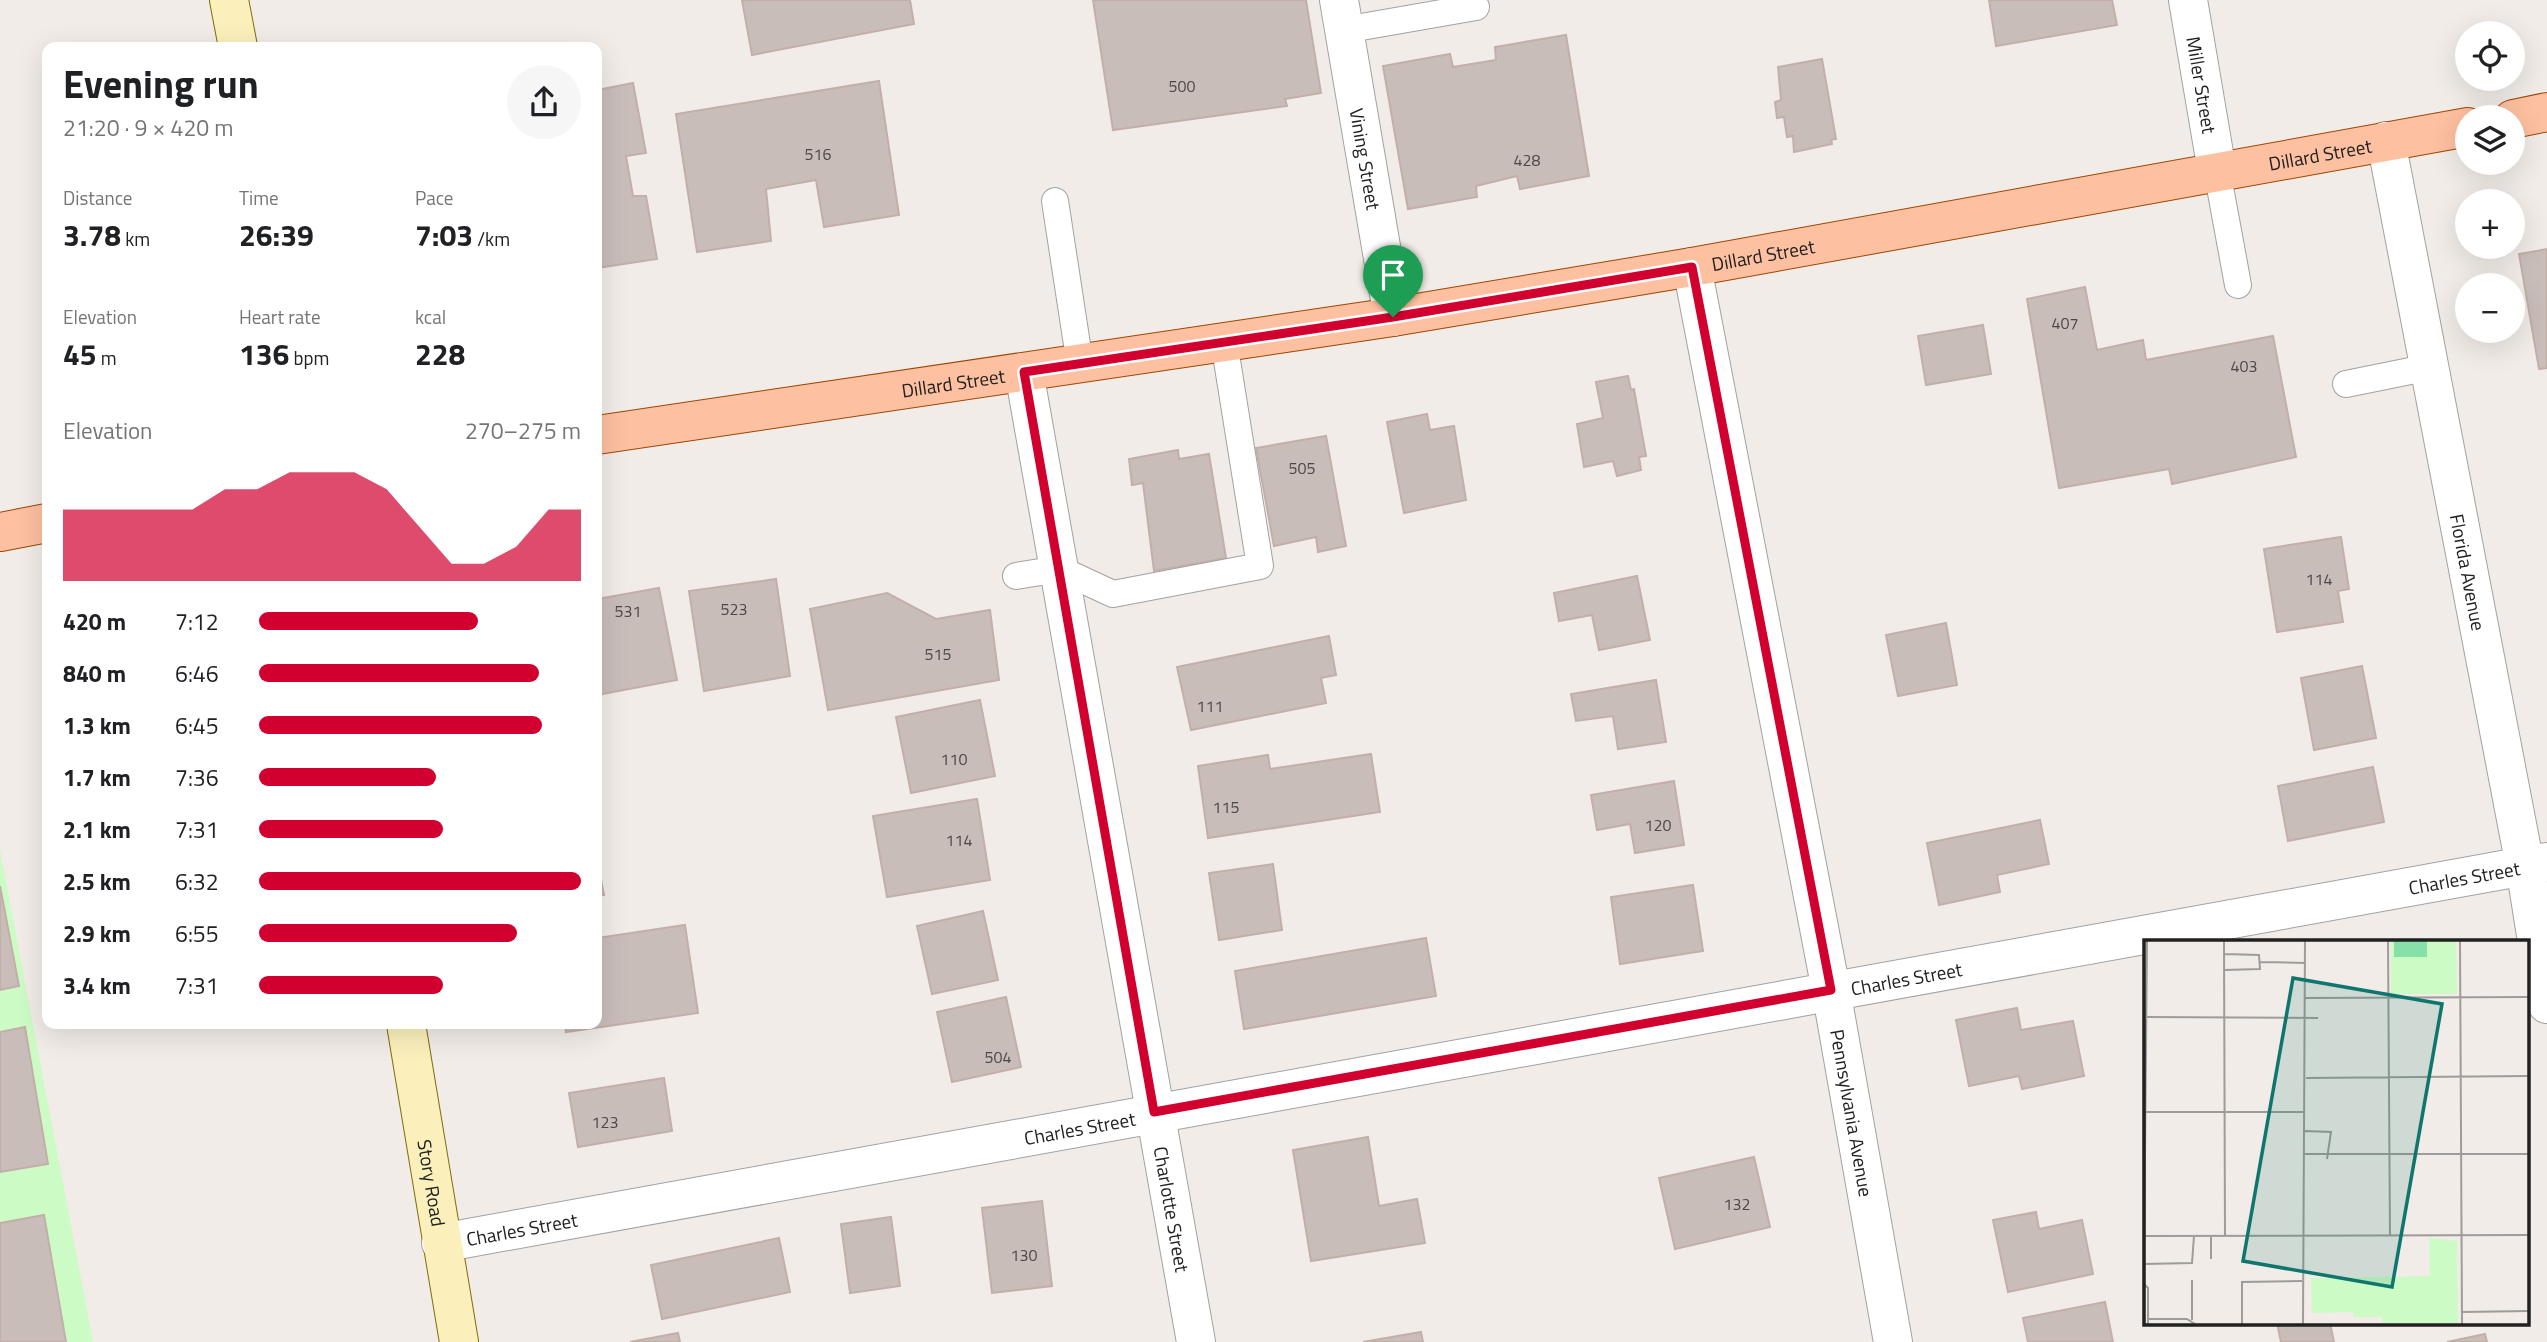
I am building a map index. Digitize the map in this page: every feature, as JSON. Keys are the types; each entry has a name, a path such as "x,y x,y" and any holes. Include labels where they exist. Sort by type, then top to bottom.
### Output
{"main road":[{"path":"2525,117 2547,113"},
{"name":"Dillard Street","path":"602,434 1393,317 1692,267 2455,129"},
{"path":"0,532 42,524"}],"street":[{"path":"229,0 237,42"},
{"name":"Miller Street","path":"2188,0 2217,171"},
{"name":"Vining Street","path":"1341,15 1393,317"},
{"name":"Florida Avenue","path":"2386,141 2430,367 2536,864 2547,1004"},
{"name":"Pennsylvania Avenue","path":"1692,267 1831,990 1893,1342"},
{"name":"Charlotte Street","path":"1024,372 1196,1342"},
{"name":"Charles Street","path":"441,1243 2536,864"},
{"name":"Story Road","path":"407,1029 459,1342"}],"lane":[{"path":"1341,15 1476,7"},
{"path":"2217,171 2238,285"},
{"path":"1055,201 1080,364"},
{"path":"1016,576 1059,569 1113,594 1259,566 1224,342"},
{"path":"2346,384 2430,367"}],"green space":[{"path":"0,850 93,1342 0,1342"}],"building":[{"path":"742,0 910,0 914,24 752,55"},
{"path":"1093,0 1306,0 1321,93 1285,99 1287,106 1113,130"},
{"path":"1989,0 2112,0 2117,25 1996,46"},
{"path":"1566,35 1589,176 1520,189 1517,176 1476,186 1477,197 1408,209 1383,66 1450,54 1453,67 1496,60 1495,47"},
{"path":"1822,59 1836,139 1831,140 1832,144 1794,152 1793,136 1787,137 1784,117 1777,118 1775,102 1781,100 1778,67"},
{"path":"879,81 899,215 824,227 816,180 766,189 771,241 697,252 676,114"},
{"path":"633,83 646,153 626,156 633,196 646,196 657,259 602,267 602,89"},
{"path":"2547,249 2547,368 2539,369 2525,288 2525,273 2522,273 2520,259 2525,259 2525,253"},
{"path":"2085,287 2097,350 2143,340 2146,360 2273,336 2296,457 2172,484 2169,469 2059,488 2027,299"},
{"path":"1983,325 1991,374 1926,385 1918,336"},
{"path":"1628,376 1631,390 1634,389 1646,456 1639,457 1641,470 1617,476 1613,461 1584,467 1577,424 1603,418 1596,382"},
{"path":"1427,414 1430,430 1454,426 1466,500 1404,513 1387,422"},
{"path":"1326,436 1346,546 1318,552 1316,537 1274,546 1256,448"},
{"path":"1178,450 1179,459 1209,454 1226,558 1154,571 1143,483 1132,485 1129,459"},
{"path":"2341,537 2349,589 2338,591 2343,622 2277,632 2264,549"},
{"path":"1637,576 1650,640 1599,650 1592,615 1559,621 1554,593"},
{"path":"776,579 790,676 704,691 689,591"},
{"path":"659,588 677,680 602,694 602,598"},
{"path":"887,593 936,619 990,610 999,680 828,710 810,609"},
{"path":"1946,623 1957,685 1898,696 1886,635"},
{"path":"1329,636 1336,675 1321,678 1326,703 1191,730 1177,667"},
{"path":"2362,666 2376,738 2314,750 2301,678"},
{"path":"1656,680 1666,742 1618,749 1613,716 1576,721 1571,694"},
{"path":"980,700 995,776 911,793 896,717"},
{"path":"1371,754 1380,812 1208,838 1198,766 1268,755 1270,769"},
{"path":"2373,767 2384,822 2288,841 2278,786"},
{"path":"1674,781 1684,845 1635,853 1630,824 1597,830 1591,795"},
{"path":"977,799 990,880 887,897 873,816"},
{"path":"2040,820 2049,864 1997,875 2000,892 1939,905 1927,843"},
{"path":"1273,864 1282,930 1219,940 1209,873"},
{"path":"1693,885 1703,951 1620,964 1611,897"},
{"path":"0,886 19,986 0,990"},
{"path":"983,911 998,980 932,994 917,926"},
{"path":"685,925 698,1013 602,1027 602,937"},
{"path":"1426,938 1436,996 1244,1029 1235,971"},
{"path":"1006,997 1021,1067 952,1082 937,1012"},
{"path":"2017,1008 2021,1030 2073,1021 2084,1076 2022,1089 2019,1076 1969,1086 1956,1020"},
{"path":"25,1027 48,1164 0,1172 0,1032"},
{"path":"566,1029 587,1029 566,1032"},
{"path":"664,1078 672,1131 578,1147 569,1093"},
{"path":"1368,1137 1379,1206 1417,1199 1425,1243 1311,1261 1293,1150"},
{"path":"1754,1157 1770,1227 1675,1249 1659,1178"},
{"path":"1042,1201 1052,1286 992,1293 982,1208"},
{"path":"2036,1212 2039,1229 2082,1220 2093,1274 2008,1292 1993,1220"},
{"path":"44,1215 66,1342 0,1342 0,1223"},
{"path":"891,1217 900,1286 850,1293 841,1224"},
{"path":"779,1238 790,1292 662,1319 651,1265"},
{"path":"2105,1302 2113,1342 2028,1342 2023,1318"},
{"path":"2277,1324 2330,1324 2334,1342 2281,1342"},
{"path":"1421,1332 1423,1342 1363,1342"},
{"path":"678,1333 680,1342 630,1342"},
{"path":"2485,1334 2487,1342 2447,1342"}],"route":[{"path":"1692,267 1831,990 1154,1112 1024,372 1393,317 1692,267"}]}
